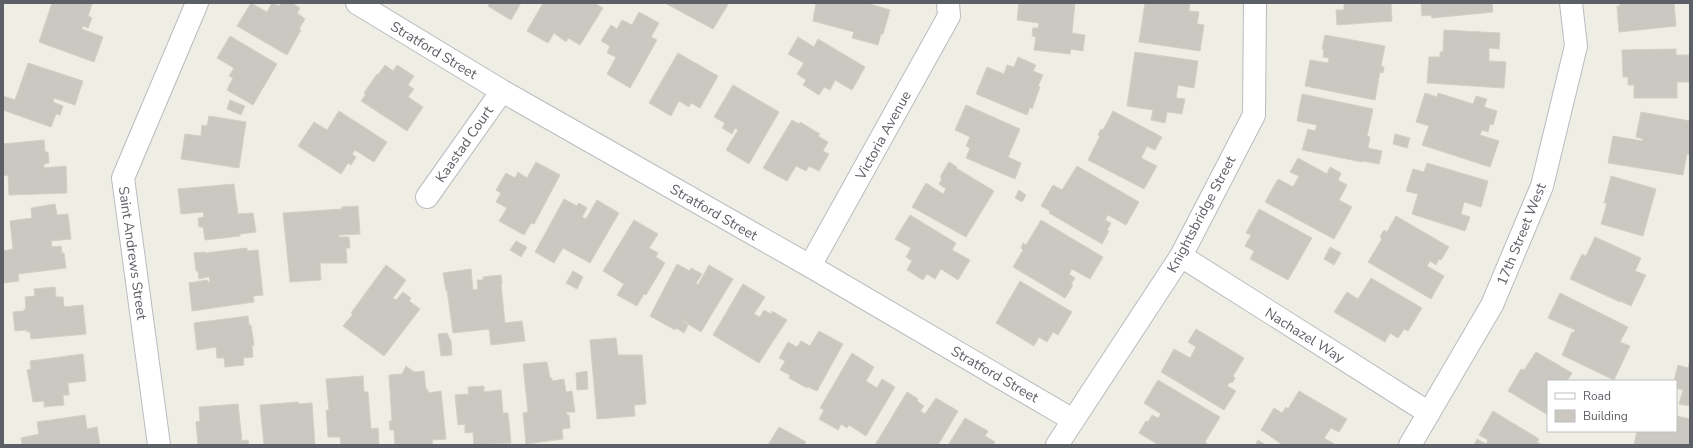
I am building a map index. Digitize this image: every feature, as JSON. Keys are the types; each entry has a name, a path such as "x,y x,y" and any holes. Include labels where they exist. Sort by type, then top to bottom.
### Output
{"street":[{"name":"Saint Andrews Street","path":"159,445 123,178 197,3"},
{"name":"Stratford Street","path":"357,3 502,90 810,266 1073,420"},
{"name":"Victoria Avenue","path":"810,266 949,16 948,3"},
{"name":"Knightsbridge Street","path":"1057,445 1181,256 1254,115 1255,3"},
{"name":"17th Street West","path":"1410,445 1492,305 1542,186 1576,46 1571,3"},
{"name":"Kaastad Court","path":"427,196 502,90"},
{"name":"Nachazel Way","path":"1181,256 1429,413"}],"building":[{"path":"52,3 92,4 88,16 92,18 88,28 83,26 82,29 103,37 94,62 39,42"},
{"path":"251,3 267,12 272,3 279,6 281,3 292,3 300,8 297,13 305,19 299,29 301,30 287,55 237,26"},
{"path":"490,3 521,3 511,20 488,6"},
{"path":"543,3 594,3 603,8 580,45 568,38 566,42 554,33 548,43 527,31"},
{"path":"665,3 729,3 713,29"},
{"path":"816,3 870,3 890,10 878,45 852,38 854,32 813,21"},
{"path":"1019,3 1075,3 1072,33 1085,35 1083,51 1071,49 1070,54 1034,50 1036,37 1032,36 1033,28 1038,28 1039,23 1017,20"},
{"path":"1145,3 1190,3 1189,11 1199,12 1197,24 1204,25 1200,51 1139,42"},
{"path":"1344,3 1391,3 1392,21 1337,25 1336,10 1344,10"},
{"path":"1492,3 1493,12 1432,18 1431,15 1422,16 1421,4"},
{"path":"1620,3 1674,3 1676,26 1619,32 1617,6 1620,6"},
{"path":"639,12 659,23 651,37 657,40 630,88 607,74 616,57 607,53 610,46 601,41 611,25 617,29 622,20 632,25"},
{"path":"1444,30 1500,33 1499,49 1489,48 1489,61 1506,62 1504,88 1427,83 1429,57 1440,57 1440,52 1443,52"},
{"path":"1325,35 1385,46 1381,66 1384,67 1383,73 1380,72 1375,100 1305,86 1310,60 1328,63 1329,58 1323,57 1324,49 1322,49"},
{"path":"230,36 277,64 253,105 227,90 233,78 229,76 234,68 217,58"},
{"path":"798,37 814,47 818,39 865,67 852,90 835,80 830,90 824,87 819,95 803,85 806,80 797,74 804,63 788,54"},
{"path":"1676,49 1676,55 1689,55 1689,82 1677,82 1677,98 1634,98 1634,85 1628,85 1628,77 1623,77 1622,50"},
{"path":"1135,52 1198,61 1194,88 1178,85 1176,98 1185,99 1182,114 1167,112 1165,123 1151,120 1153,110 1127,106"},
{"path":"678,53 718,76 700,108 691,103 689,107 679,101 671,116 649,103"},
{"path":"1018,57 1036,65 1033,71 1043,75 1038,86 1040,87 1032,109 1030,107 1027,115 976,94 987,67 1004,74 1007,65 1014,67"},
{"path":"28,63 83,81 75,105 54,98 53,102 63,106 60,115 56,114 51,127 3,110 3,96 15,100"},
{"path":"385,65 393,71 397,65 414,76 408,85 414,89 408,97 423,107 407,131 361,101 366,94 364,93"},
{"path":"733,85 779,112 749,164 726,150 738,130 735,128 732,134 722,128 725,123 714,117"},
{"path":"1425,93 1437,97 1438,93 1473,104 1476,96 1487,99 1484,107 1497,111 1493,125 1490,124 1488,132 1482,130 1480,135 1499,141 1490,167 1422,145 1429,126 1416,122"},
{"path":"1302,94 1373,109 1367,136 1370,137 1368,148 1382,151 1379,164 1302,150 1308,129 1315,131 1317,125 1297,121"},
{"path":"230,100 245,106 241,115 227,109"},
{"path":"966,105 1020,129 1008,157 1021,163 1015,179 966,158 970,148 966,146 970,137 955,130"},
{"path":"339,111 387,142 374,162 355,150 352,154 356,157 351,165 348,163 341,174 298,146 314,122 327,130"},
{"path":"1113,111 1162,137 1155,150 1147,146 1141,158 1157,166 1144,189 1088,160 1100,136 1098,135 1101,129 1103,130"},
{"path":"1641,112 1690,121 1690,155 1687,154 1683,175 1608,163 1613,136 1642,141 1643,139 1636,137"},
{"path":"209,116 246,122 239,168 181,159 185,134 201,136 202,125 207,126"},
{"path":"792,120 799,124 800,122 820,134 818,136 828,142 823,151 829,154 819,171 809,166 806,171 796,166 787,181 763,168"},
{"path":"1395,134 1410,138 1407,148 1393,144"},
{"path":"44,140 45,152 48,152 49,163 44,164 44,168 66,166 67,193 9,195 8,175 3,176 3,144"},
{"path":"1298,158 1327,174 1330,167 1341,173 1338,180 1347,185 1339,200 1352,207 1334,239 1265,202 1278,179 1293,187 1299,176 1290,172"},
{"path":"536,162 560,175 534,224 531,223 524,235 499,221 507,208 496,202 501,193 496,190 506,173 515,178 518,172 527,178"},
{"path":"949,162 957,167 956,168 994,191 966,237 912,207 926,183 943,194 946,189 939,184 942,179 940,177"},
{"path":"1427,163 1488,181 1481,207 1464,202 1461,214 1470,217 1465,231 1412,214 1418,194 1406,191 1413,169 1424,172"},
{"path":"1077,166 1139,202 1126,225 1108,215 1105,220 1111,223 1107,230 1109,231 1102,244 1049,213 1050,211 1041,206 1053,185 1062,190"},
{"path":"1611,176 1656,189 1643,236 1601,224 1607,203 1604,203"},
{"path":"234,184 238,214 253,213 256,232 240,234 240,236 205,240 203,227 199,227 198,218 204,217 203,212 181,214 178,189"},
{"path":"1019,190 1026,195 1022,202 1015,198"},
{"path":"564,199 577,206 579,203 587,208 582,217 586,219 597,200 619,213 590,263 563,248 554,263 535,252"},
{"path":"55,204 57,215 68,214 71,239 51,241 52,247 61,246 62,253 64,253 66,268 18,274 19,281 3,283 3,251 13,249 10,221 32,218 31,208"},
{"path":"358,206 360,234 339,235 339,237 349,237 350,248 346,248 347,263 320,263 321,280 290,282 283,213 342,209 342,207"},
{"path":"1259,209 1312,238 1288,280 1250,259 1254,251 1245,246 1251,235 1246,233"},
{"path":"910,215 956,243 952,250 970,260 958,280 941,269 935,279 927,274 923,280 907,270 912,261 906,257 911,248 895,239"},
{"path":"1396,216 1449,247 1436,265 1430,261 1427,266 1444,276 1431,299 1368,262 1382,239 1380,237 1384,230 1387,232"},
{"path":"634,220 658,234 649,248 658,253 656,257 665,263 646,295 644,294 637,306 617,295 624,284 603,271"},
{"path":"1041,220 1103,257 1090,279 1072,269 1069,274 1075,278 1071,284 1073,285 1065,298 1013,267 1023,250 1021,248 1023,243 1026,245"},
{"path":"1595,237 1641,258 1635,271 1646,275 1631,306 1570,279 1582,254 1586,256"},
{"path":"516,241 527,247 521,257 510,250"},
{"path":"1330,247 1341,253 1334,265 1324,259"},
{"path":"247,248 247,251 258,250 263,295 253,296 254,302 192,311 189,283 207,280 210,282 209,276 199,279 198,271 196,271 194,253"},
{"path":"677,264 690,271 691,268 702,274 696,283 698,285 709,265 733,279 701,332 680,319 688,325 684,333 676,328 675,330 650,316"},
{"path":"386,265 406,280 393,298 396,300 403,292 411,298 409,301 420,309 384,356 343,326 353,314 351,313"},
{"path":"471,269 473,290 478,289 477,280 483,280 483,277 501,275 505,323 522,321 525,341 491,345 489,329 453,333 443,273"},
{"path":"573,271 583,277 577,289 566,283"},
{"path":"1371,278 1422,308 1408,331 1404,329 1398,338 1390,333 1385,342 1334,312 1347,292 1358,299"},
{"path":"1020,281 1072,312 1058,335 1053,332 1047,342 1039,337 1034,346 996,323"},
{"path":"743,284 765,297 754,314 760,317 764,310 771,314 772,311 787,320 759,363 713,335"},
{"path":"55,287 56,297 63,297 64,307 83,305 86,334 31,339 30,332 27,332 27,330 15,331 13,312 24,311 24,309 26,309 25,297 35,296 34,289"},
{"path":"1560,293 1628,327 1620,342 1630,346 1614,380 1562,355 1572,332 1574,333 1575,330 1548,318"},
{"path":"248,316 254,345 252,346 253,357 243,358 244,365 225,367 224,358 217,358 216,347 197,350 194,323"},
{"path":"1196,329 1244,358 1233,376 1235,378 1232,383 1230,382 1227,386 1236,391 1224,410 1161,372 1174,349 1190,358 1196,347 1188,342"},
{"path":"819,331 843,344 817,391 808,387 807,388 789,378 790,375 780,370 785,361 779,358 788,342 797,347 801,341 810,346"},
{"path":"447,333 451,341 452,355 441,356 438,334"},
{"path":"616,338 618,355 642,355 646,404 634,405 635,416 597,419 590,340"},
{"path":"1536,352 1572,373 1568,380 1547,380 1547,414 1508,391 1521,369 1524,370"},
{"path":"852,353 874,367 866,381 877,388 882,379 895,387 866,436 849,425 847,428 841,424 838,430 819,419 824,410 820,408"},
{"path":"83,354 86,381 68,383 69,395 63,395 64,405 44,407 44,401 33,402 27,370 31,369 30,361"},
{"path":"1690,361 1690,406 1679,404 1683,390 1677,388 1677,380 1674,380 1678,365 1688,368"},
{"path":"547,362 552,381 564,379 566,392 572,391 575,412 566,412 567,415 569,415 570,428 562,429 563,439 526,444 523,413 528,412 523,364"},
{"path":"406,366 414,372 424,371 426,390 428,389 428,393 441,391 446,439 432,440 433,445 395,445 394,430 390,430 389,421 392,421 389,375 402,374"},
{"path":"587,371 588,389 577,390 576,373"},
{"path":"363,376 364,392 368,392 371,429 378,428 379,445 341,445 340,437 328,437 326,410 329,410 326,379"},
{"path":"1158,380 1220,417 1205,442 1207,443 1206,445 1159,445 1139,433 1146,421 1148,422 1152,415 1158,418 1161,414 1144,403"},
{"path":"484,386 484,392 501,390 503,413 508,413 511,443 474,445 473,432 465,433 465,424 458,425 455,395 469,394 468,387"},
{"path":"1299,391 1347,419 1339,432 1331,428 1324,438 1336,445 1283,445 1261,430 1274,408 1282,413 1286,407 1288,409"},
{"path":"907,392 918,399 917,401 924,406 920,411 925,414 936,398 958,411 938,445 875,445"},
{"path":"298,402 299,404 312,403 315,445 264,445 260,405"},
{"path":"238,404 242,441 248,440 249,445 198,445 196,422 200,421 199,407"},
{"path":"1493,411 1539,439 1537,442 1542,445 1474,445 1477,439 1486,444 1488,440 1479,435"},
{"path":"85,415 87,429 97,427 100,445 22,445 21,438 39,434 37,422"},
{"path":"1677,416 1690,419 1690,445 1634,445 1637,432 1677,432"},
{"path":"965,418 988,431 985,436 995,442 993,445 948,445"},
{"path":"779,427 806,442 804,445 768,445"},
{"path":"1258,440 1266,445 1255,445"}]}
